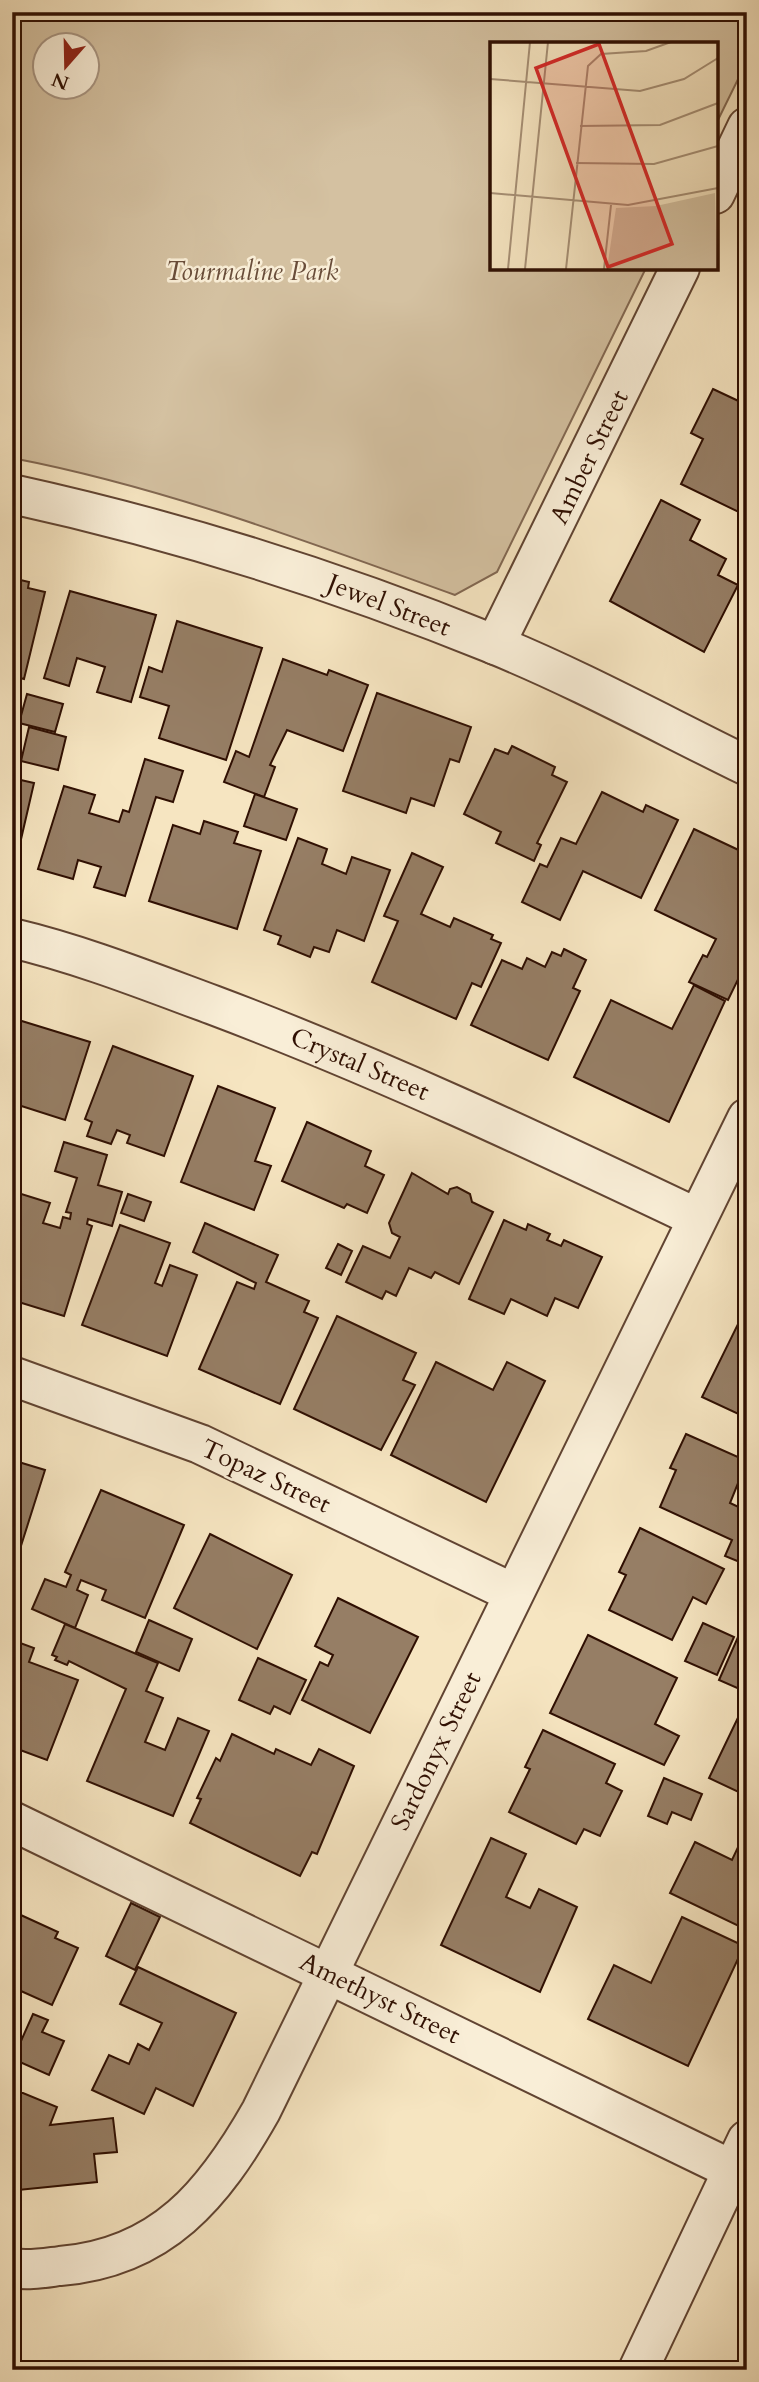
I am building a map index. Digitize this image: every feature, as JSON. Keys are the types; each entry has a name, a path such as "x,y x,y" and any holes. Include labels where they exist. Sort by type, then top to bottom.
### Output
{"street":[{"path":"717,190 747,127"},
{"name":"Amber Street","path":"495,645 679,270"},
{"name":"Jewel Street","path":"12,494 82,509 312,576 495,645 747,766"},
{"name":"Crystal Street","path":"12,937 159,985 317,1044 459,1105 697,1218"},
{"name":"Sardonyx Street","path":"18,2269 74,2265 117,2256 174,2224 204,2197 234,2160 261,2111 747,1118"},
{"name":"Topaz Street","path":"12,1377 143,1421 200,1444 513,1593"},
{"name":"Amethyst Street","path":"12,1821 328,1972 742,2162"},
{"path":"638,2370 742,2162"}],"green space":[{"name":"Tourmaline Park","path":"12,12 747,12 747,61 717,122 717,42 490,42 490,270 645,270 497,572 455,595 292,536 125,484 12,458"}],"building":[{"path":"713,389 747,405 747,468 739,482 747,486 747,516 681,484 703,439 691,433"},
{"path":"661,500 700,520 690,540 726,559 718,575 738,585 704,652 610,601"},
{"path":"12,578 29,582 28,588 45,592 24,679 12,676"},
{"path":"70,591 156,615 131,702 97,692 105,667 77,658 69,686 44,678"},
{"path":"177,621 262,648 226,760 159,738 169,706 140,697 149,667 162,672"},
{"path":"283,659 327,675 329,670 368,685 343,751 287,730 270,765 275,767 264,797 224,782 236,751 249,757"},
{"path":"377,693 471,727 459,762 450,759 434,806 411,798 406,813 343,791"},
{"path":"27,694 63,704 55,732 19,723"},
{"path":"29,727 66,737 58,770 21,761"},
{"path":"512,746 555,767 552,775 567,782 537,843 541,845 534,861 496,843 501,832 464,814 495,749 508,754"},
{"path":"145,759 183,771 173,802 156,797 125,896 94,887 101,867 78,860 73,879 38,869 64,786 95,795 89,813 119,822 123,810 129,812"},
{"path":"12,778 34,783 16,861 12,860"},
{"path":"602,792 643,812 646,805 678,820 641,898 583,871 560,920 522,902 540,864 547,867 561,838 576,844"},
{"path":"255,794 297,809 286,840 244,826"},
{"path":"204,821 238,832 234,843 261,851 237,929 149,901 173,825 200,834"},
{"path":"694,829 747,854 747,961 728,1000 689,982 703,955 707,957 716,939 655,910"},
{"path":"298,838 327,849 322,864 346,874 352,857 390,870 364,941 337,930 329,952 314,947 310,957 278,944 281,936 264,930"},
{"path":"412,853 443,867 421,914 450,927 454,918 493,935 491,939 501,943 481,987 472,983 456,1019 372,982 398,921 384,916"},
{"path":"564,949 586,960 573,988 580,991 548,1060 471,1025 502,960 522,969 527,958 545,967 552,952 561,956"},
{"path":"694,985 725,1001 669,1122 574,1077 611,1000 672,1029"},
{"path":"12,1018 90,1042 65,1120 12,1103"},
{"path":"113,1046 193,1076 164,1156 127,1143 130,1135 117,1130 111,1144 87,1136 92,1122 85,1119"},
{"path":"218,1086 275,1108 255,1161 271,1166 254,1210 181,1182"},
{"path":"307,1122 371,1151 365,1166 384,1175 367,1213 347,1204 344,1208 282,1181"},
{"path":"64,1142 107,1155 98,1185 122,1192 112,1226 88,1219 87,1224 92,1226 64,1316 12,1300 12,1191 50,1203 43,1223 60,1228 63,1217 70,1219 71,1213 66,1212 77,1178 55,1171"},
{"path":"412,1173 448,1194 450,1189 457,1187 470,1194 472,1202 493,1212 459,1284 435,1272 431,1278 409,1268 396,1296 386,1291 382,1299 346,1282 363,1246 390,1258 400,1237 392,1233 389,1223"},
{"path":"128,1194 151,1202 144,1221 121,1213"},
{"path":"504,1220 526,1230 528,1224 550,1234 547,1240 561,1246 564,1240 602,1257 578,1308 555,1298 547,1316 511,1299 504,1314 469,1299"},
{"path":"205,1223 278,1255 266,1282 309,1301 304,1312 318,1318 280,1404 199,1369 237,1282 254,1289 256,1283 193,1252"},
{"path":"120,1225 170,1243 155,1283 162,1286 170,1265 197,1275 167,1356 82,1325"},
{"path":"338,1244 352,1251 341,1275 326,1268"},
{"path":"337,1316 416,1353 403,1380 415,1385 381,1450 294,1409"},
{"path":"741,1318 747,1321 747,1418 702,1397"},
{"path":"436,1362 493,1390 507,1362 545,1381 486,1502 391,1455"},
{"path":"686,1434 747,1461 730,1503 747,1511 747,1565 725,1556 732,1540 660,1507 676,1470 670,1468"},
{"path":"12,1460 45,1470 20,1549 12,1546"},
{"path":"101,1490 184,1525 145,1618 102,1600 106,1590 81,1580 77,1590 88,1595 75,1628 32,1609 45,1579 66,1587 71,1575 65,1572"},
{"path":"640,1528 724,1569 706,1604 693,1597 672,1640 609,1610 626,1575 619,1572"},
{"path":"210,1534 292,1575 257,1649 174,1608"},
{"path":"338,1598 418,1637 370,1733 302,1700 320,1662 328,1666 333,1655 315,1646"},
{"path":"149,1620 192,1639 179,1671 136,1652"},
{"path":"703,1623 734,1637 717,1675 685,1661"},
{"path":"65,1624 158,1663 146,1691 163,1698 145,1742 165,1750 178,1718 209,1731 173,1816 87,1781 126,1689 69,1661 67,1665 55,1660 57,1657 52,1655"},
{"path":"588,1635 677,1678 655,1724 679,1736 664,1765 550,1713"},
{"path":"738,1637 747,1641 747,1684 744,1691 719,1680"},
{"path":"12,1640 34,1648 29,1662 78,1680 47,1760 12,1747"},
{"path":"258,1658 306,1680 290,1714 274,1706 270,1714 239,1700"},
{"path":"747,1702 747,1796 709,1778"},
{"path":"543,1730 615,1764 606,1783 622,1791 600,1836 584,1829 576,1844 509,1812 530,1769 525,1767"},
{"path":"232,1734 274,1754 276,1749 311,1765 319,1749 354,1766 317,1854 312,1852 300,1876 190,1823 201,1799 197,1798 216,1758 220,1761"},
{"path":"664,1778 702,1794 691,1820 672,1812 667,1824 648,1816"},
{"path":"491,1838 526,1854 506,1897 530,1908 539,1889 577,1907 540,1992 441,1945"},
{"path":"695,1842 732,1860 739,1845 747,1849 747,1930 670,1893"},
{"path":"131,1903 160,1917 135,1970 106,1956"},
{"path":"12,1911 58,1932 55,1938 78,1948 52,2005 12,1987"},
{"path":"682,1917 744,1946 688,2066 588,2019 614,1965 651,1983"},
{"path":"138,1967 236,2013 193,2106 156,2088 144,2114 92,2090 109,2055 129,2064 138,2044 149,2050 162,2023 120,2004"},
{"path":"33,2014 48,2020 42,2032 64,2041 49,2075 13,2059"},
{"path":"12,2093 23,2093 57,2107 50,2125 113,2118 117,2152 94,2154 97,2182 18,2190 12,2187"}]}
